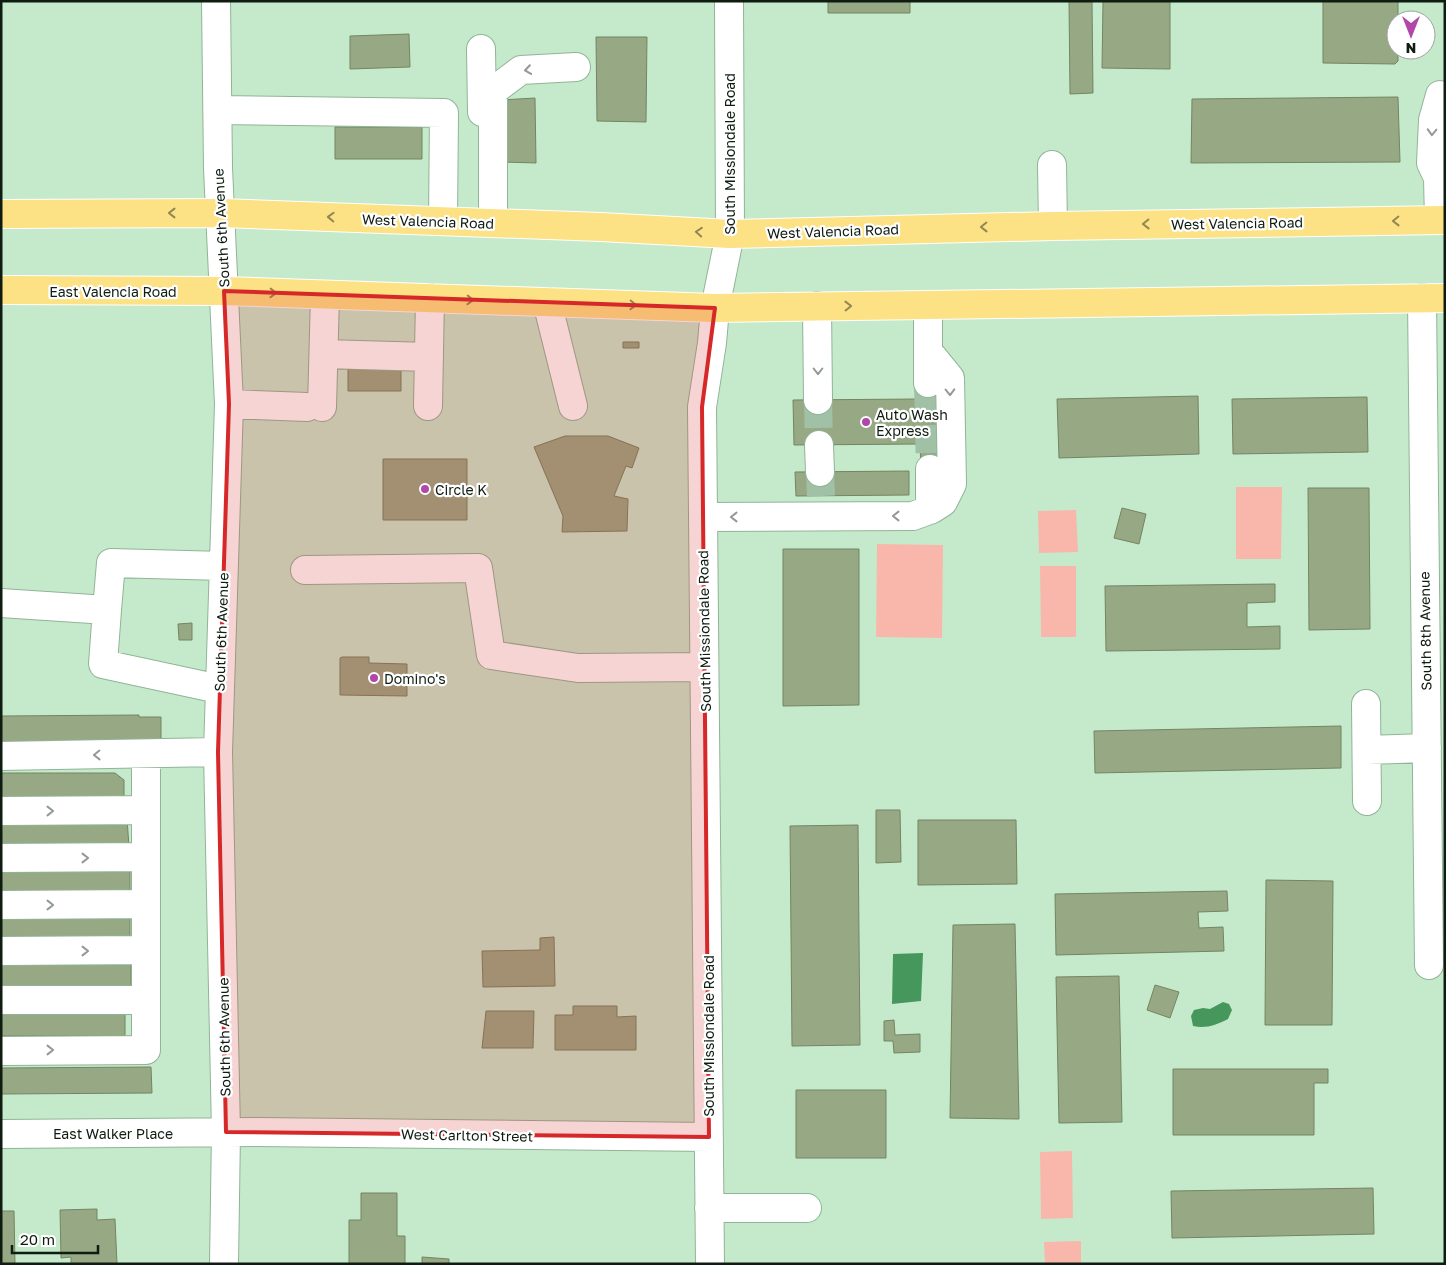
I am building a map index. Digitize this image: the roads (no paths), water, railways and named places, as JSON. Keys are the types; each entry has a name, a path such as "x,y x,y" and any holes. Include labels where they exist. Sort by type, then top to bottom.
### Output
{"main road":[{"name":"West Valencia Road","path":"221,213 648,229 730,234 1053,226 1442,220"},
{"path":"1,214 221,213"},
{"name":"East Valencia Road","path":"1,290 224,291"},
{"path":"224,291 715,308 1434,298"}],"street":[{"name":"South 6th Avenue","path":"216,1 221,213 229,404 218,752 226,1132 224,1264"},
{"name":"South Missiondale Road","path":"710,1264 702,407 712,343 715,308 730,234 729,1"},
{"path":"481,49 488,223"},
{"path":"488,223 493,92 521,70 576,67"},
{"path":"1442,220 1441,172 1431,163 1433,120 1440,95 1445,104"},
{"path":"218,110 444,113 443,222"},
{"path":"1052,165 1053,226"},
{"path":"229,404 314,407 324,354 325,295"},
{"path":"428,406 430,298"},
{"name":"South 8th Avenue","path":"1428,965 1426,748 1434,298"},
{"path":"547,302 573,406"},
{"path":"928,305 928,383"},
{"path":"817,306 818,400"},
{"path":"703,517 819,495 913,516 930,510 943,502 952,484 950,378 928,351"},
{"path":"324,354 429,357"},
{"path":"819,445 819,495"},
{"path":"930,469 930,510"},
{"path":"219,689 103,664 110,563 224,566"},
{"path":"305,570 478,568 491,655 578,668 704,667"},
{"path":"1,603 107,610"},
{"path":"1366,704 1367,801"},
{"path":"1366,750 1426,748"},
{"path":"1,756 218,752"},
{"path":"1,1051 146,1050 146,754"},
{"path":"1,811 146,810"},
{"path":"1,858 146,857"},
{"path":"1,905 146,904"},
{"path":"1,951 146,950"},
{"path":"1,1000 146,1000"},
{"name":"West Carlton Street","path":"226,1132 708,1137"},
{"name":"East Walker Place","path":"1,1134 226,1132"},
{"path":"709,1208 807,1208"}],"tunnel":[{"path":"928,383 930,469"},
{"path":"818,400 819,445"},
{"path":"820,472 821,496"}],"place":[{"name":"Auto Wash Express","path":"866,422"},
{"name":"Circle K","path":"425,489"},
{"name":"Domino's","path":"374,678"}]}
